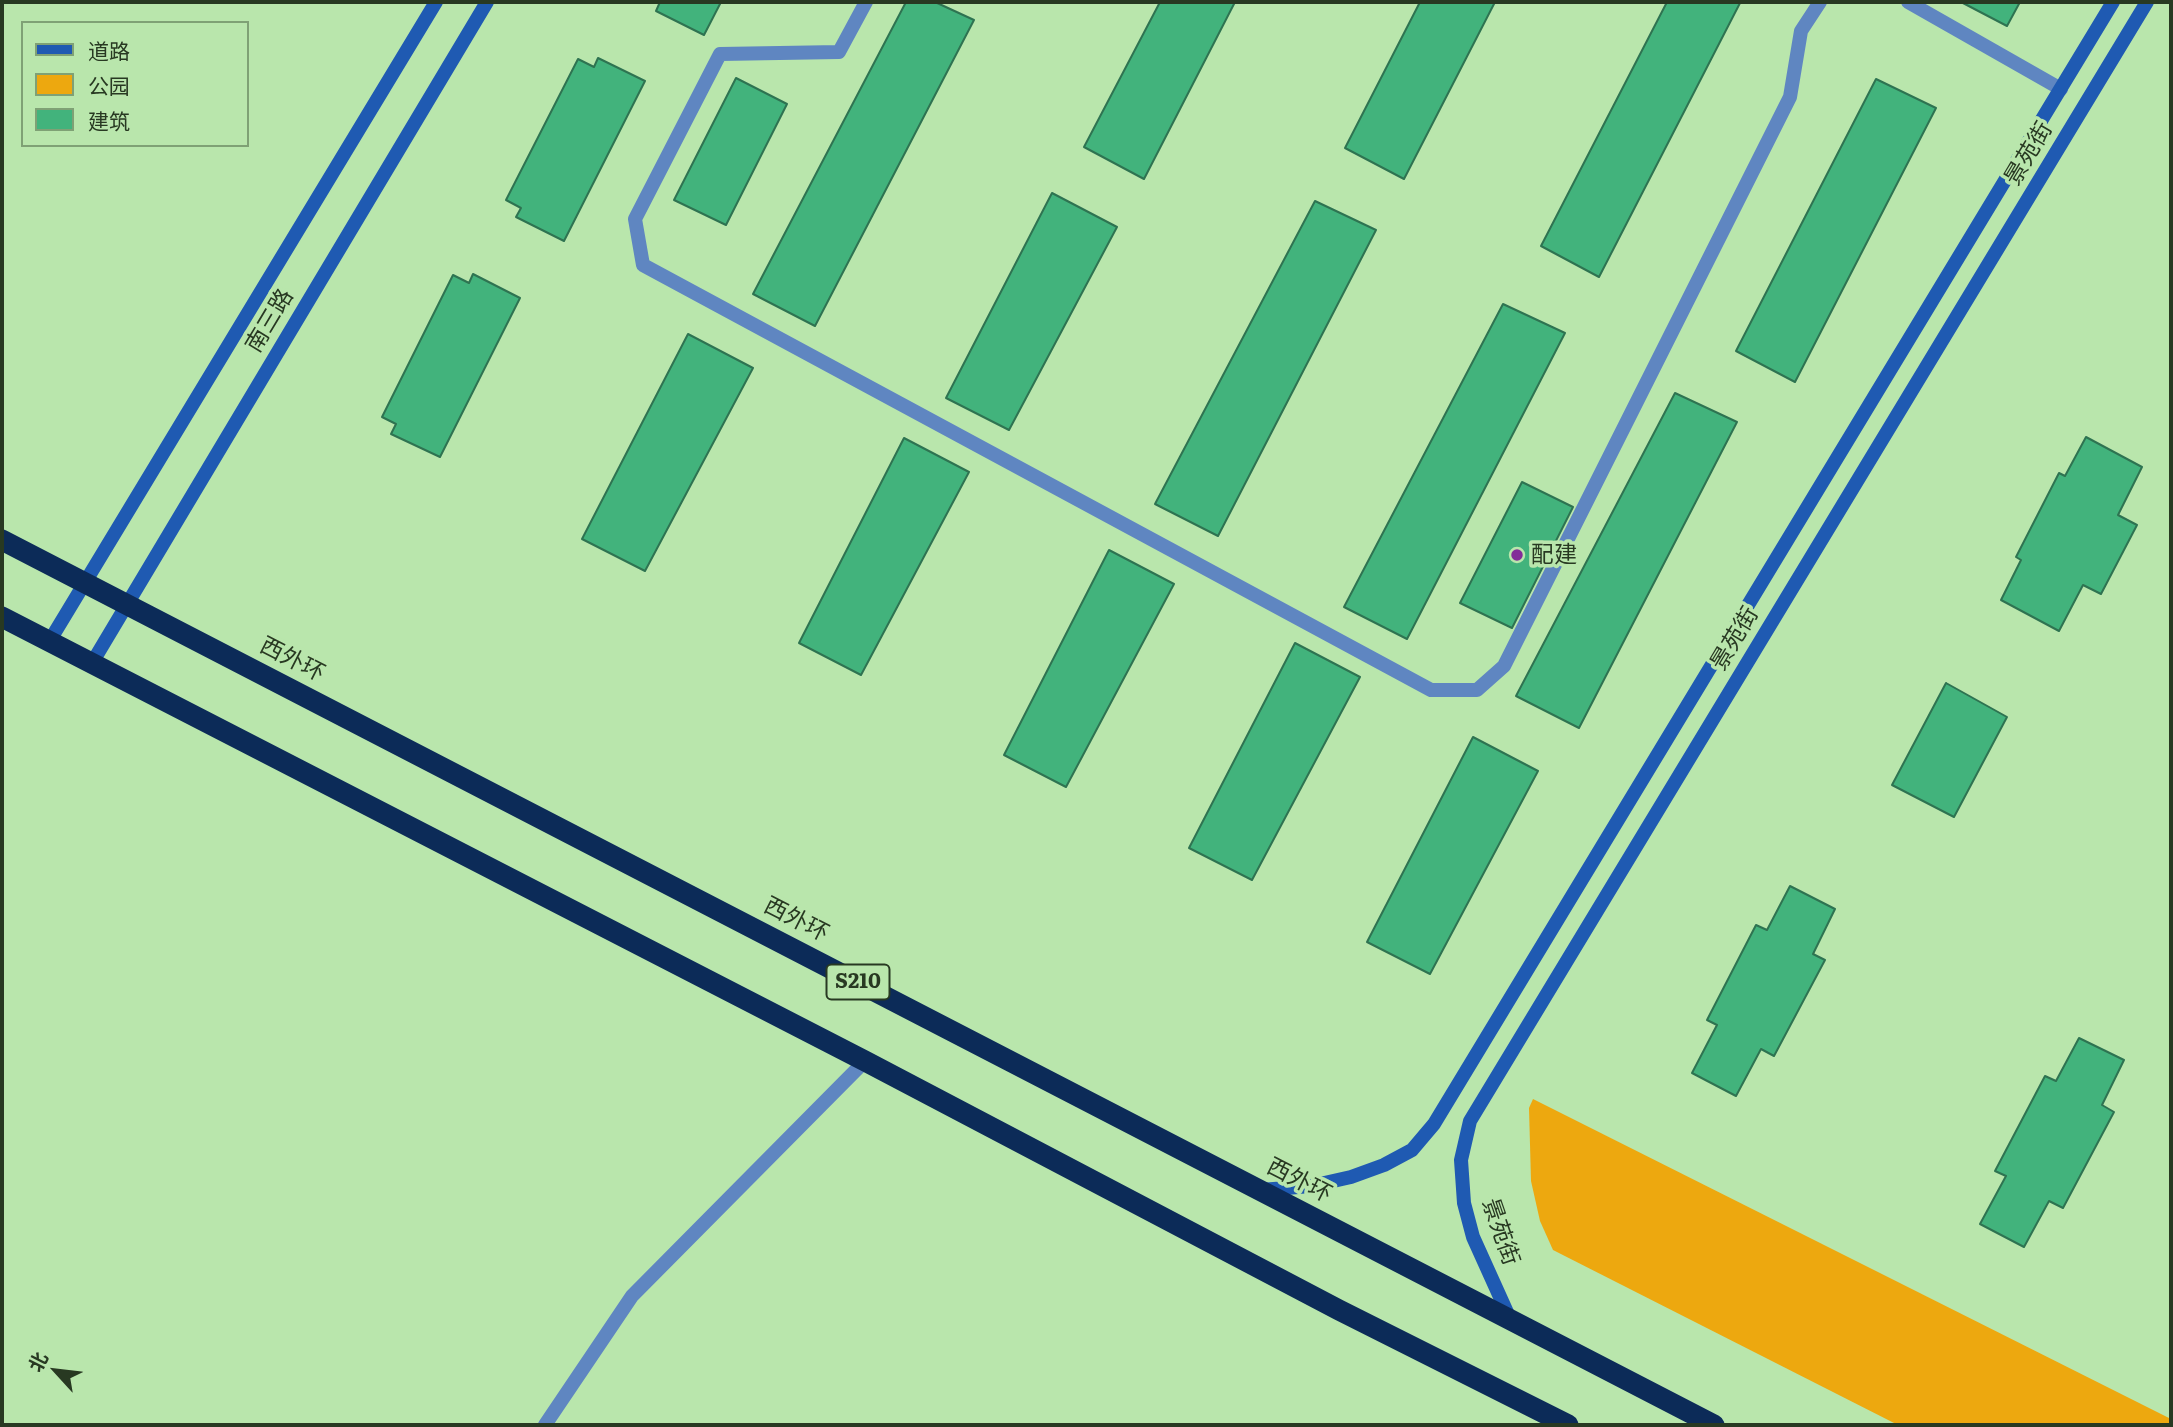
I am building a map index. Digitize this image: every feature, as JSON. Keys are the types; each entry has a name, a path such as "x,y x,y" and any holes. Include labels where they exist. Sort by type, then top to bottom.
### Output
{"highway":[{"name":"西外环","path":"2,540 1714,1425"},
{"path":"2,617 865,1061 1339,1310 1568,1425"}],"street":[{"name":"南三路","path":"49,642 436,2"},
{"name":"南三路","path":"92,663 487,2"},
{"path":"866,2 839,52 720,54 635,219 643,265 1431,690 1477,690 1504,666 1790,97 1801,31 1819,2"},
{"path":"1908,2 2061,89"},
{"name":"景苑街","path":"1258,1190 1311,1186 1351,1177 1384,1165 1412,1150 1434,1124 2113,2"},
{"name":"景苑街","path":"1510,1319 1473,1237 1464,1203 1461,1160 1469,1121 2147,2"},
{"path":"545,1425 632,1296 865,1061"}],"green space":[{"path":"1533,1099 2171,1419 2171,1425 1898,1425 1553,1250 1540,1221 1531,1181 1529,1108"}],"building":[{"path":"660,2 721,2 704,35 656,11"},
{"path":"906,2 935,2 974,20 815,326 753,294"},
{"path":"1160,2 1235,2 1144,179 1084,147"},
{"path":"1420,2 1495,2 1404,179 1345,148"},
{"path":"1667,2 1740,3 1599,277 1541,246"},
{"path":"1961,2 2020,2 2007,26"},
{"path":"598,58 645,81 564,241 516,217 521,208 506,200 578,59 594,67"},
{"path":"736,78 787,104 726,225 674,200"},
{"path":"1876,79 1936,108 1795,382 1736,351"},
{"path":"1052,193 1117,227 1009,430 946,398"},
{"path":"1315,201 1376,230 1218,536 1155,504"},
{"path":"473,274 520,298 440,457 391,434 396,424 382,417 453,275 469,283"},
{"path":"1503,304 1565,333 1407,639 1344,607"},
{"path":"688,334 753,368 645,571 582,539"},
{"path":"1675,393 1737,422 1579,728 1516,696"},
{"path":"2086,437 2142,467 2118,515 2137,525 2101,594 2083,585 2059,631 2001,600 2021,560 2016,557 2059,473 2065,476"},
{"path":"904,438 969,472 861,675 799,643"},
{"name":"配建","path":"1522,482 1573,507 1512,628 1460,603"},
{"path":"1109,550 1174,584 1066,787 1004,755"},
{"path":"1295,643 1360,677 1252,880 1189,848"},
{"path":"1946,683 2007,717 1954,817 1892,785"},
{"path":"1473,737 1538,771 1430,974 1367,942"},
{"path":"1790,886 1835,909 1813,954 1825,960 1774,1056 1761,1049 1736,1096 1692,1073 1717,1025 1707,1020 1756,925 1767,930"},
{"path":"2079,1038 2124,1060 2102,1105 2114,1112 2063,1208 2049,1201 2024,1247 1980,1224 2006,1176 1995,1171 2045,1076 2056,1081"}],"place":[{"name":"配建","path":"1517,555"}]}
